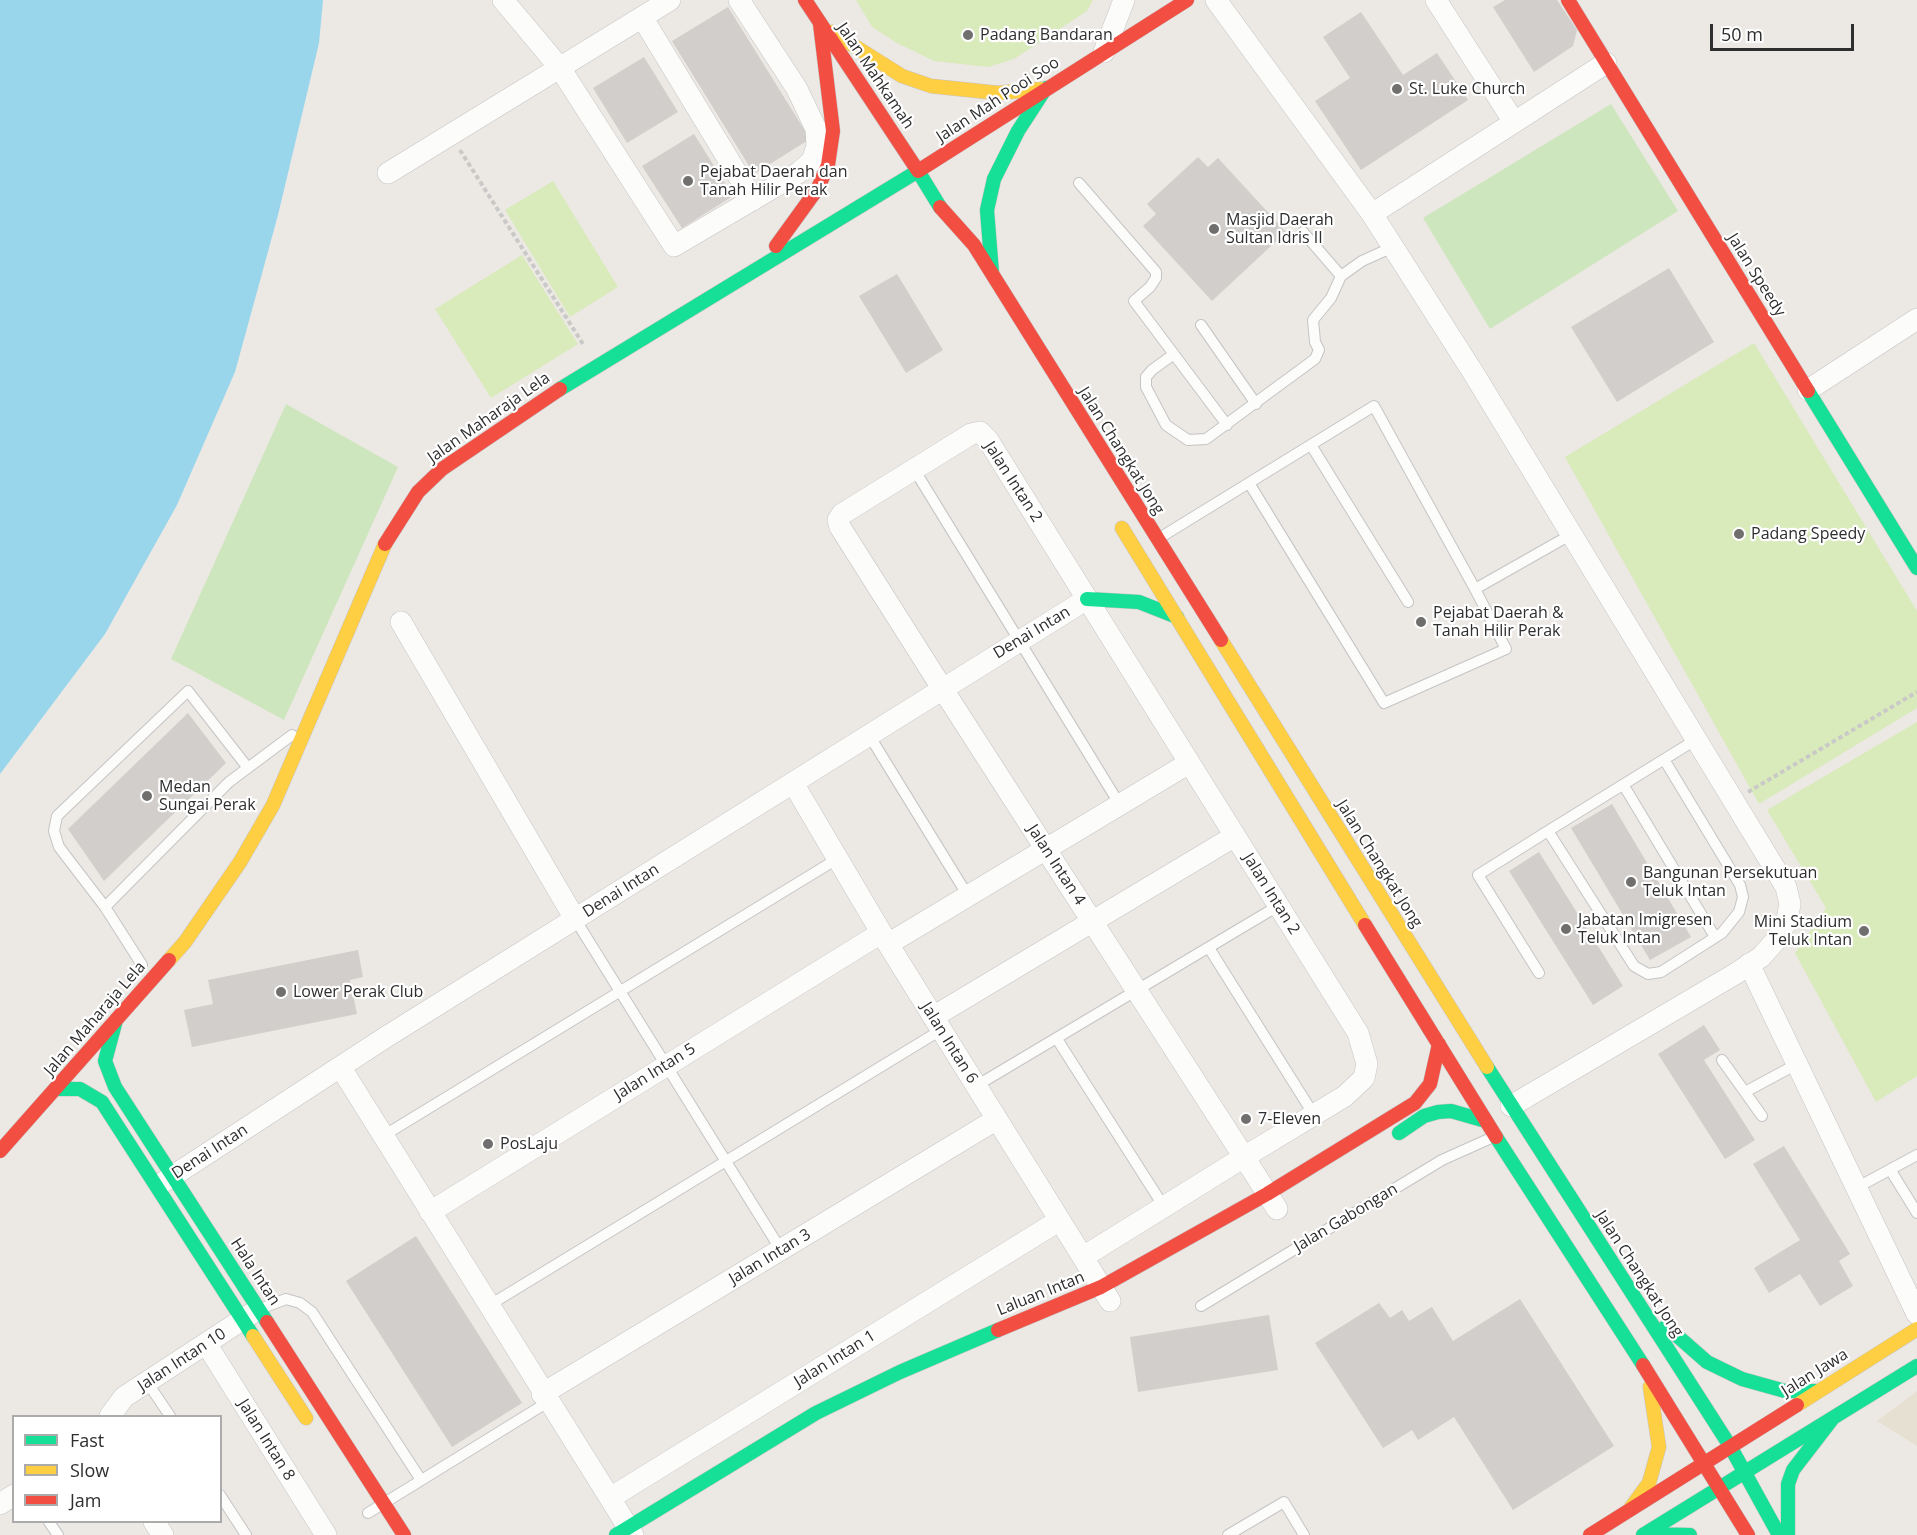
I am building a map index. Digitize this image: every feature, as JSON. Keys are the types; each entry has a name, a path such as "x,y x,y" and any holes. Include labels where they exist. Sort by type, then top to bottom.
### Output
{"main road":[{"name":"Jalan Mahkamah","path":"805,0 918,171"},
{"name":"Jalan Mah Pooi Soo","path":"918,171 1187,0"},
{"name":"Jalan Speedy","path":"1568,0 1917,568"},
{"path":"820,24 870,58 902,76 931,86 998,93 1046,88"},
{"path":"761,264 800,216 818,188 828,165 834,131 820,24"},
{"path":"992,274 987,210 994,179 1018,131 1046,88"},
{"name":"Jalan Changkat Jong","path":"918,171 944,215 974,245 1510,1106 1730,1446 1779,1535"},
{"name":"Jalan Maharaja Lela","path":"0,1151 185,942 208,904 259,832 309,722 382,550 398,520 418,492 442,469 484,438 596,365 918,171"},
{"name":"Jalan Changkat Jong","path":"944,215 952,245"},
{"path":"1116,518 1486,1121 1705,1462 1748,1535"},
{"path":"1087,599 1106,598 1139,602 1178,617"},
{"name":"Jalan Maharaja Lela","path":"174,931 208,904"},
{"name":"Hala Intan","path":"116,1020 106,1050 108,1073 165,1180 251,1314 384,1502 404,1535"},
{"name":"Laluan Intan","path":"626,1532 816,1413 976,1338 1107,1297 1275,1205 1415,1102 1430,1084 1439,1044"},
{"name":"Hala Intan","path":"56,1089 80,1089 102,1102 165,1180 251,1314 312,1426"},
{"path":"1385,1141 1425,1116 1438,1112 1451,1111 1486,1121"},
{"path":"1627,1286 1681,1341 1707,1362 1765,1387 1817,1391"},
{"name":"Laluan Intan","path":"858,1409 911,1381 1057,1321"},
{"name":"Jalan Jawa","path":"1590,1535 1917,1329"},
{"path":"1644,1534 1917,1366"},
{"path":"1630,1509 1649,1483 1659,1447 1647,1373"},
{"path":"1788,1535 1788,1484 1793,1470 1833,1418"},
{"path":"365,1508 377,1528"},
{"path":"1644,1534 1690,1535"}],"street":[{"path":"503,0 560,68 674,246 798,173 812,160 816,146 816,129 797,89 739,0"},
{"path":"388,173 670,0"},
{"path":"1104,52 1124,0"},
{"path":"1216,0 1372,214 1393,247 1572,534 1781,877 1790,904 1787,920 1777,939 1749,964 1510,1106"},
{"path":"1436,0 1514,122"},
{"path":"642,17 753,200"},
{"path":"1372,214 1606,63"},
{"path":"1808,390 1917,320"},
{"name":"Jalan Intan 2","path":"914,469 971,434 980,432 988,440 1358,1033 1365,1051 1367,1064 1364,1078 1356,1089 1083,1257"},
{"name":"Jalan Intan 4","path":"914,469 842,514 838,520 942,688 1275,1205"},
{"name":"Denai Intan","path":"165,1180 386,1037 1087,599"},
{"path":"401,622 575,919"},
{"name":"Jalan Intan 5","path":"430,1212 668,1065 884,939 968,896 1189,763"},
{"name":"Jalan Intan 6","path":"793,783 884,939 1107,1297"},
{"path":"937,1024 1093,922 1235,836"},
{"path":"1749,964 1917,1314"},
{"path":"341,1068 545,1398 610,1498 626,1532"},
{"name":"Jalan Intan 3","path":"545,1398 997,1119"},
{"name":"Jalan Intan 1","path":"610,1498 1060,1220"},
{"name":"Jalan Intan 10","path":"111,1415 124,1397 207,1345 251,1314"},
{"name":"Jalan Intan 8","path":"207,1345 326,1535"}],"lane":[{"path":"1079,183 1156,272 1156,278 1150,287 1134,301 1227,425"},
{"path":"1304,232 1341,276"},
{"path":"1174,354 1146,377 1146,387 1166,425 1194,441 1206,439 1315,359 1319,350 1315,342 1313,320 1331,298 1341,276 1362,261 1393,247"},
{"path":"1201,325 1256,404"},
{"path":"1157,540 1249,483 1374,406 1506,649 1384,703 1249,483"},
{"path":"1311,445 1408,602"},
{"path":"914,469 1120,805"},
{"path":"1475,589 1572,534"},
{"path":"142,965 105,907 59,847 54,831 57,816 188,691 248,768"},
{"path":"105,907 229,782 309,722"},
{"path":"869,735 968,896"},
{"path":"1539,973 1478,875 1665,761 1697,739"},
{"path":"1548,831 1634,966 1648,974 1661,972 1715,938 1732,924 1739,912 1743,897 1740,885 1665,761"},
{"path":"1624,786 1715,938"},
{"path":"383,1136 622,993 837,859"},
{"path":"976,1086 1278,906"},
{"path":"575,919 782,1250"},
{"path":"1209,948 1314,1114"},
{"path":"488,1306 727,1161 937,1024"},
{"path":"1057,1039 1164,1207"},
{"path":"1722,1060 1761,1116"},
{"path":"1745,1092 1797,1064"},
{"name":"Jalan Gabongan","path":"1201,1305 1442,1160 1496,1136"},
{"path":"1856,1188 1917,1155"},
{"path":"1891,1171 1917,1213"},
{"path":"251,1314 286,1299 300,1303 312,1312 421,1480"},
{"path":"147,1382 169,1415"},
{"path":"365,1508 384,1502 421,1480 545,1398"},
{"path":"222,1498 246,1535"},
{"path":"1228,1535 1284,1502 1304,1535"}],"path":[{"path":"450,135 596,365"},
{"path":"1734,800 1917,692"}],"shaded area":[{"path":"1917,1391 1917,1446 1877,1421"}],"green space":[{"name":"Padang Bandaran","path":"856,0 1093,0 1087,11 1014,59 988,67 934,61 897,43 872,27"},
{"path":"1611,104 1678,211 1490,329 1423,218"},
{"path":"553,181 618,287 570,317 505,210"},
{"path":"522,255 578,344 491,398 435,309"},
{"name":"Padang Speedy","path":"1754,343 1917,611 1917,708 1759,804 1565,457"},
{"path":"286,404 398,467 284,720 171,659"},
{"name":"Mini Stadium Teluk Intan","path":"1917,722 1917,1076 1876,1102 1795,953 1826,908 1767,810"}],"water":[{"path":"0,0 323,0 319,43 278,215 235,372 177,505 105,634 0,774"}],"building":[{"path":"1505,0 1557,0 1577,30 1573,46 1534,72 1493,7"},
{"path":"728,7 810,139 754,174 672,41"},
{"name":"St. Luke Church","path":"1361,12 1403,75 1437,53 1468,100 1361,170 1315,101 1350,78 1323,37"},
{"path":"644,57 678,112 627,143 593,88"},
{"name":"Pejabat Daerah dan Tanah Hilir Perak","path":"694,134 733,196 682,228 642,166"},
{"name":"Masjid Daerah Sultan Idris II","path":"1198,157 1208,167 1218,158 1286,232 1212,301 1143,226 1156,214 1147,204"},
{"path":"1669,268 1714,342 1617,402 1571,327"},
{"path":"897,274 943,350 906,373 859,296"},
{"name":"Medan Sungai Perak","path":"188,713 226,763 104,881 68,829"},
{"name":"Bangunan Persekutuan Teluk Intan","path":"1612,804 1691,937 1650,960 1571,828"},
{"name":"Jabatan Imigresen Teluk Intan","path":"1539,852 1623,986 1593,1005 1509,871"},
{"name":"Lower Perak Club","path":"358,950 363,977 350,980 357,1014 192,1047 184,1010 213,1004 208,980"},
{"path":"1704,1025 1720,1050 1704,1060 1755,1140 1725,1159 1658,1054"},
{"path":"1784,1146 1850,1254 1839,1261 1853,1286 1820,1306 1800,1274 1769,1293 1754,1268 1800,1240 1753,1164"},
{"path":"416,1236 522,1403 452,1447 346,1281"},
{"path":"1520,1299 1614,1446 1513,1510 1454,1417 1418,1440 1412,1430 1383,1448 1315,1343 1379,1303 1390,1318 1402,1310 1409,1321 1432,1307 1453,1341"},
{"path":"1269,1315 1278,1370 1138,1392 1130,1337"}],"traffic: fast":[{"path":"992,273 987,210 994,179 1018,131 1046,88"},
{"path":"560,389 918,171 940,207"},
{"path":"1808,391 1917,568"},
{"path":"1087,599 1139,602 1177,617"},
{"path":"116,1020 105,1061 115,1087 267,1322"},
{"path":"1487,1067 1730,1446 1779,1535"},
{"path":"56,1089 80,1089 102,1102 253,1336"},
{"path":"1399,1133 1424,1116 1438,1112 1451,1111 1486,1121"},
{"path":"1496,1137 1643,1365"},
{"path":"1666,1326 1707,1362 1742,1379 1785,1391 1817,1391"},
{"path":"616,1535 816,1413 900,1372 998,1330"},
{"path":"1643,1535 1917,1366"},
{"path":"1788,1535 1788,1484 1793,1470 1833,1418"},
{"path":"1645,1534 1690,1535"}],"traffic: slow":[{"path":"832,32 902,76 931,86 998,93 1041,89"},
{"path":"1122,528 1365,925"},
{"path":"169,960 185,942 240,862 273,805 385,544"},
{"path":"1221,640 1487,1067"},
{"path":"1797,1405 1917,1329"},
{"path":"253,1336 306,1418"},
{"path":"1630,1509 1649,1483 1659,1447 1650,1387"}],"traffic: jam":[{"path":"805,0 918,171 1187,0"},
{"path":"1568,0 1808,391"},
{"path":"776,246 818,188 828,165 833,131 820,24"},
{"path":"940,207 974,245 1221,640"},
{"path":"385,544 418,492 442,469 560,389"},
{"path":"1365,925 1496,1137"},
{"path":"0,1151 169,960"},
{"path":"998,1330 1101,1287 1267,1194 1415,1103 1430,1084 1439,1044"},
{"path":"267,1322 404,1535"},
{"path":"1643,1365 1748,1535"},
{"path":"1590,1535 1797,1405"}],"place":[{"name":"Padang Bandaran","path":"968,35"},
{"name":"St. Luke Church","path":"1397,89"},
{"name":"Pejabat Daerah dan Tanah Hilir Perak","path":"688,181"},
{"name":"Masjid Daerah Sultan Idris II","path":"1214,229"},
{"name":"Padang Speedy","path":"1739,534"},
{"name":"Pejabat Daerah & Tanah Hilir Perak","path":"1421,622"},
{"name":"Medan Sungai Perak","path":"147,796"},
{"name":"Bangunan Persekutuan Teluk Intan","path":"1631,882"},
{"name":"Jabatan Imigresen Teluk Intan","path":"1566,929"},
{"name":"Mini Stadium Teluk Intan","path":"1864,931"},
{"name":"Lower Perak Club","path":"281,992"},
{"name":"7-Eleven","path":"1246,1119"},
{"name":"PosLaju","path":"488,1144"}]}
